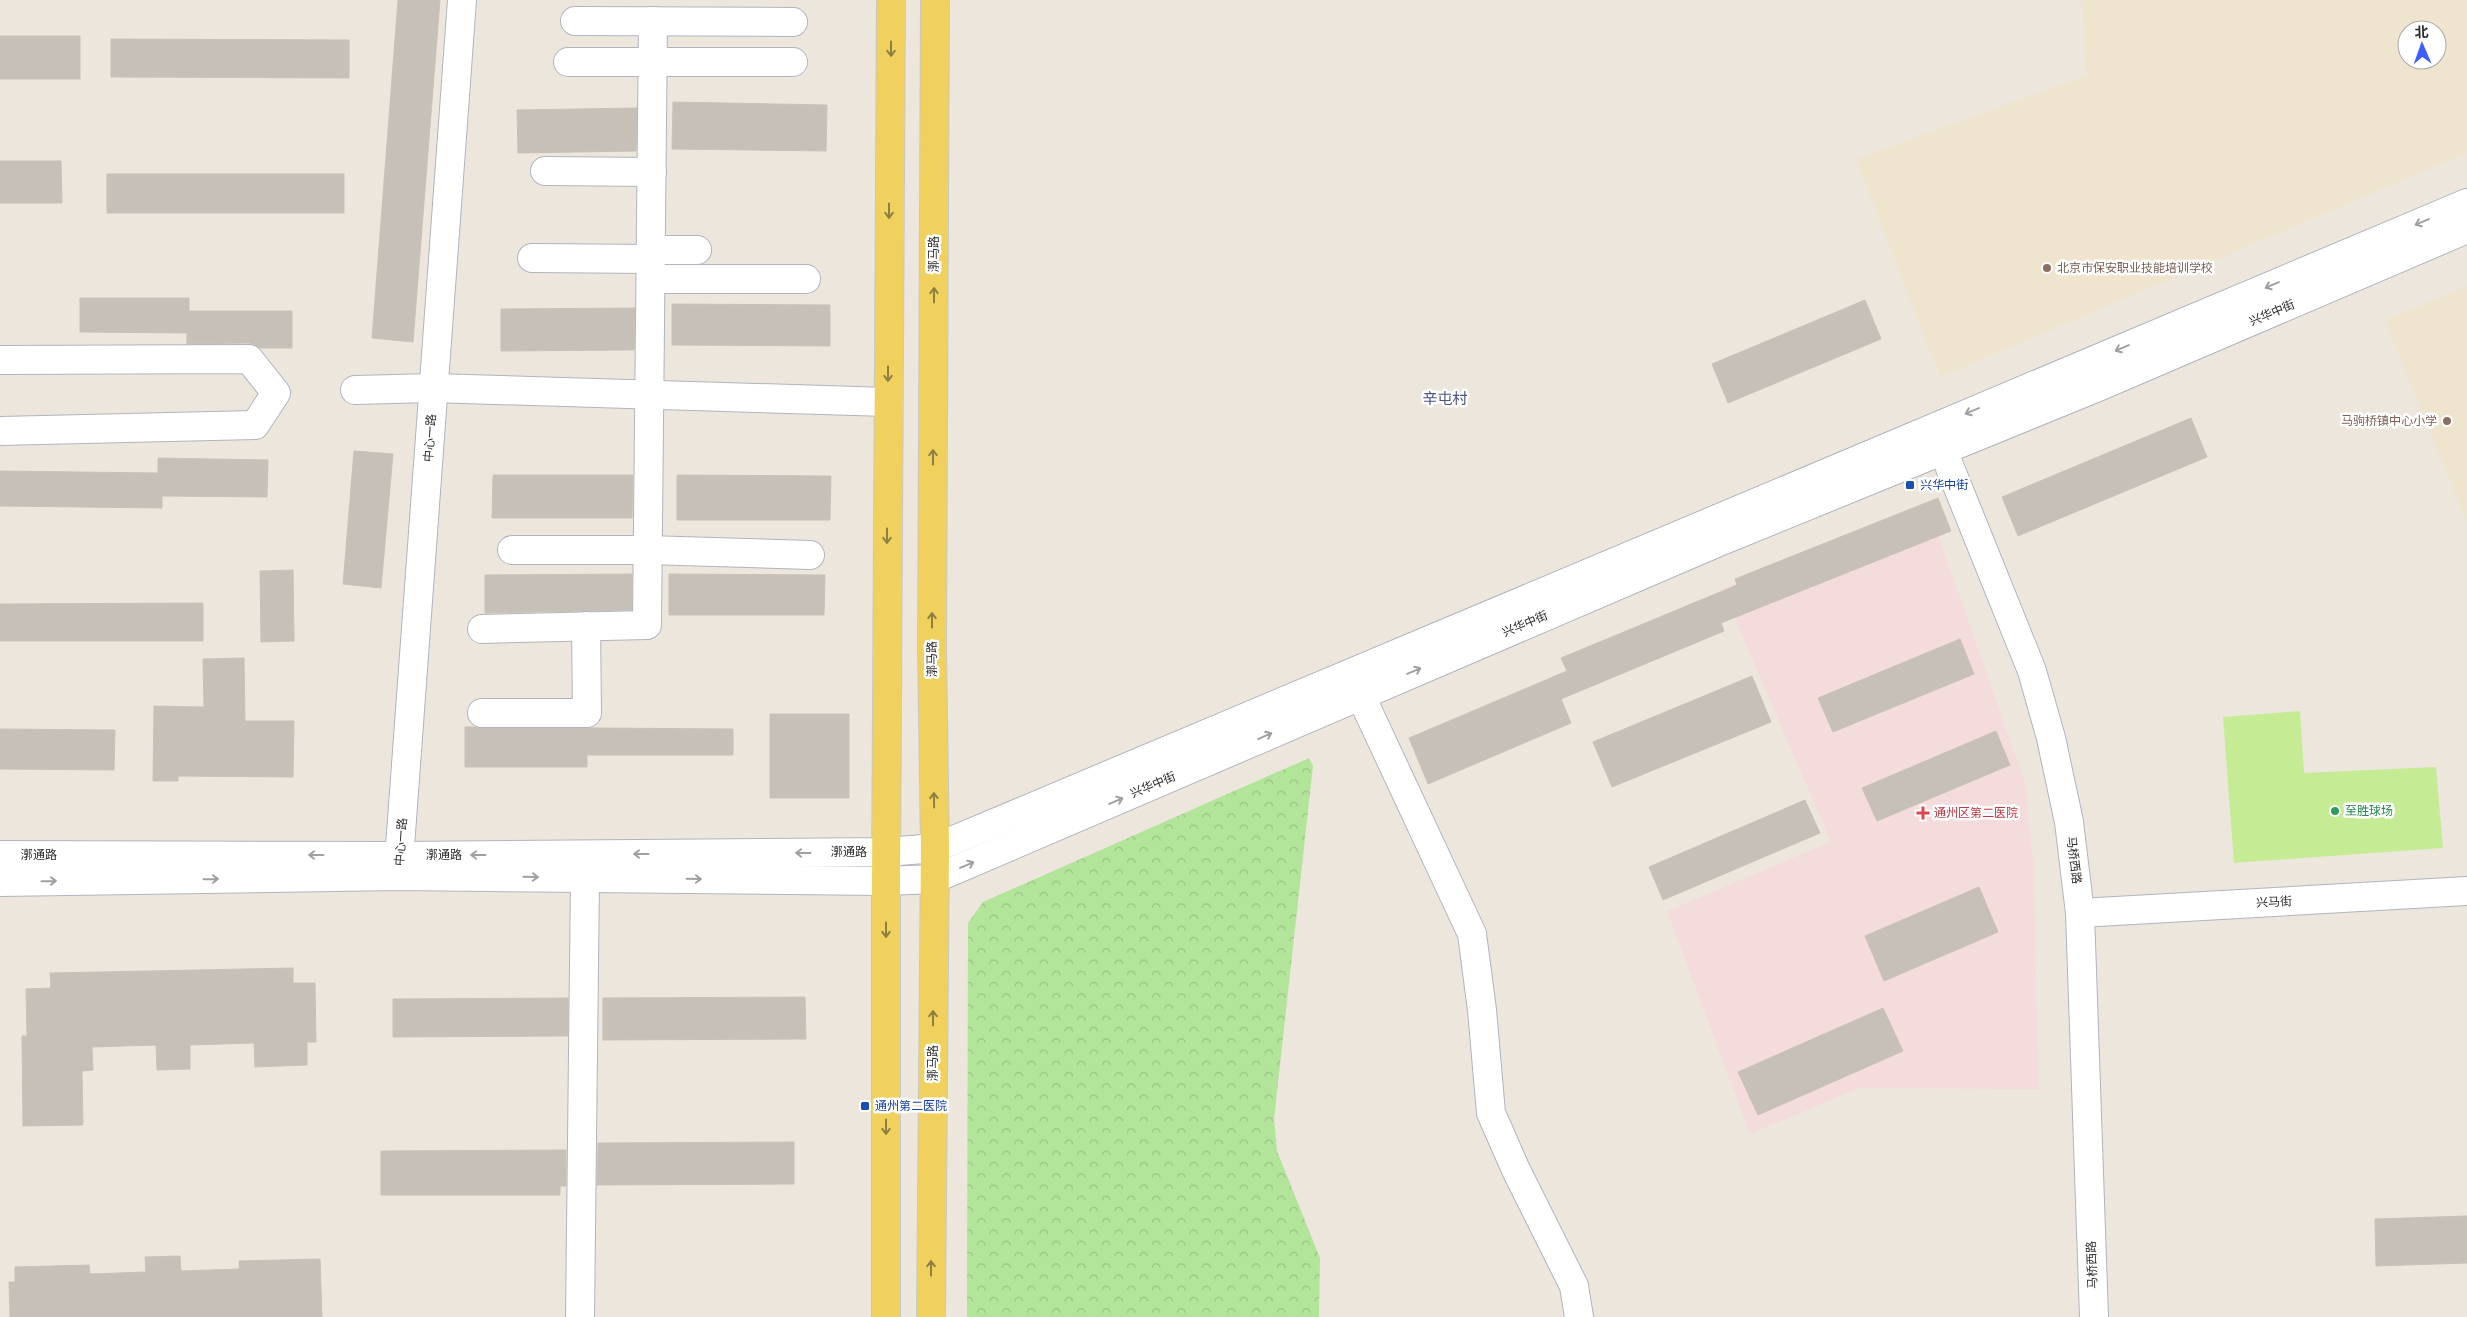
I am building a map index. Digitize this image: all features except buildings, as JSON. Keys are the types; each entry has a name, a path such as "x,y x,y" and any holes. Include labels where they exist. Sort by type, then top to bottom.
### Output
{"main road":[{"path":"886,1317 886,881 891,0"},
{"name":"漷马路","path":"931,1317 935,848 932,638 935,0"}],"street":[{"name":"中心一路","path":"399,866 462,0"},
{"path":"575,20 792,22"},
{"path":"482,628 647,625 653,20"},
{"path":"568,62 793,62"},
{"path":"545,171 652,172"},
{"name":"兴华中街","path":"886,881 934,879 1709,545 1938,438 2467,204"},
{"name":"兴华中街","path":"887,852 935,848 1353,675 1938,438 2098,387 2467,230"},
{"path":"651,262 697,250"},
{"path":"532,258 651,262 806,279"},
{"path":"0,360 250,359 276,393 256,425 0,431"},
{"path":"355,390 433,388 888,402"},
{"name":"马桥西路","path":"1938,438 2035,681 2061,779 2069,822 2080,913 2094,1317"},
{"path":"512,550 647,550 810,555"},
{"path":"482,713 587,713 586,626"},
{"path":"1360,694 1472,934 1482,1010 1491,1114 1516,1170 1574,1286 1578,1317"},
{"name":"漷通路","path":"0,882 399,866 887,852"},
{"name":"漷通路","path":"0,855 399,866 585,878 886,881"},
{"path":"580,1317 585,878"},
{"name":"兴马街","path":"2080,913 2467,891"}],"shaded area":[{"name":"北京市保安职业技能培训学校","path":"2081,0 2467,0 2467,153 1940,377 1856,159 2087,75"},
{"name":"马驹桥镇中心小学","path":"2467,286 2467,522 2385,320"},
{"name":"通州区第二医院","path":"1928,506 2025,783 2033,861 2039,1089 1859,1088 1750,1134 1667,911 1831,842 1722,589"}],"green space":[{"name":"至胜球场","path":"2300,711 2304,773 2436,767 2443,848 2234,863 2223,717"},
{"path":"1309,758 1313,766 1274,1119 1277,1151 1320,1258 1319,1317 967,1317 968,923 983,902"}],"place":[{"name":"北京市保安职业技能培训学校","path":"2047,268"},
{"name":"马驹桥镇中心小学","path":"2447,421"},
{"name":"兴华中街","path":"1910,485"},
{"name":"至胜球场","path":"2335,811"},
{"name":"通州区第二医院","path":"1923,813"},
{"name":"通州第二医院","path":"865,1106"}],"district":[{"name":"辛屯村","path":"1445,399"}]}
